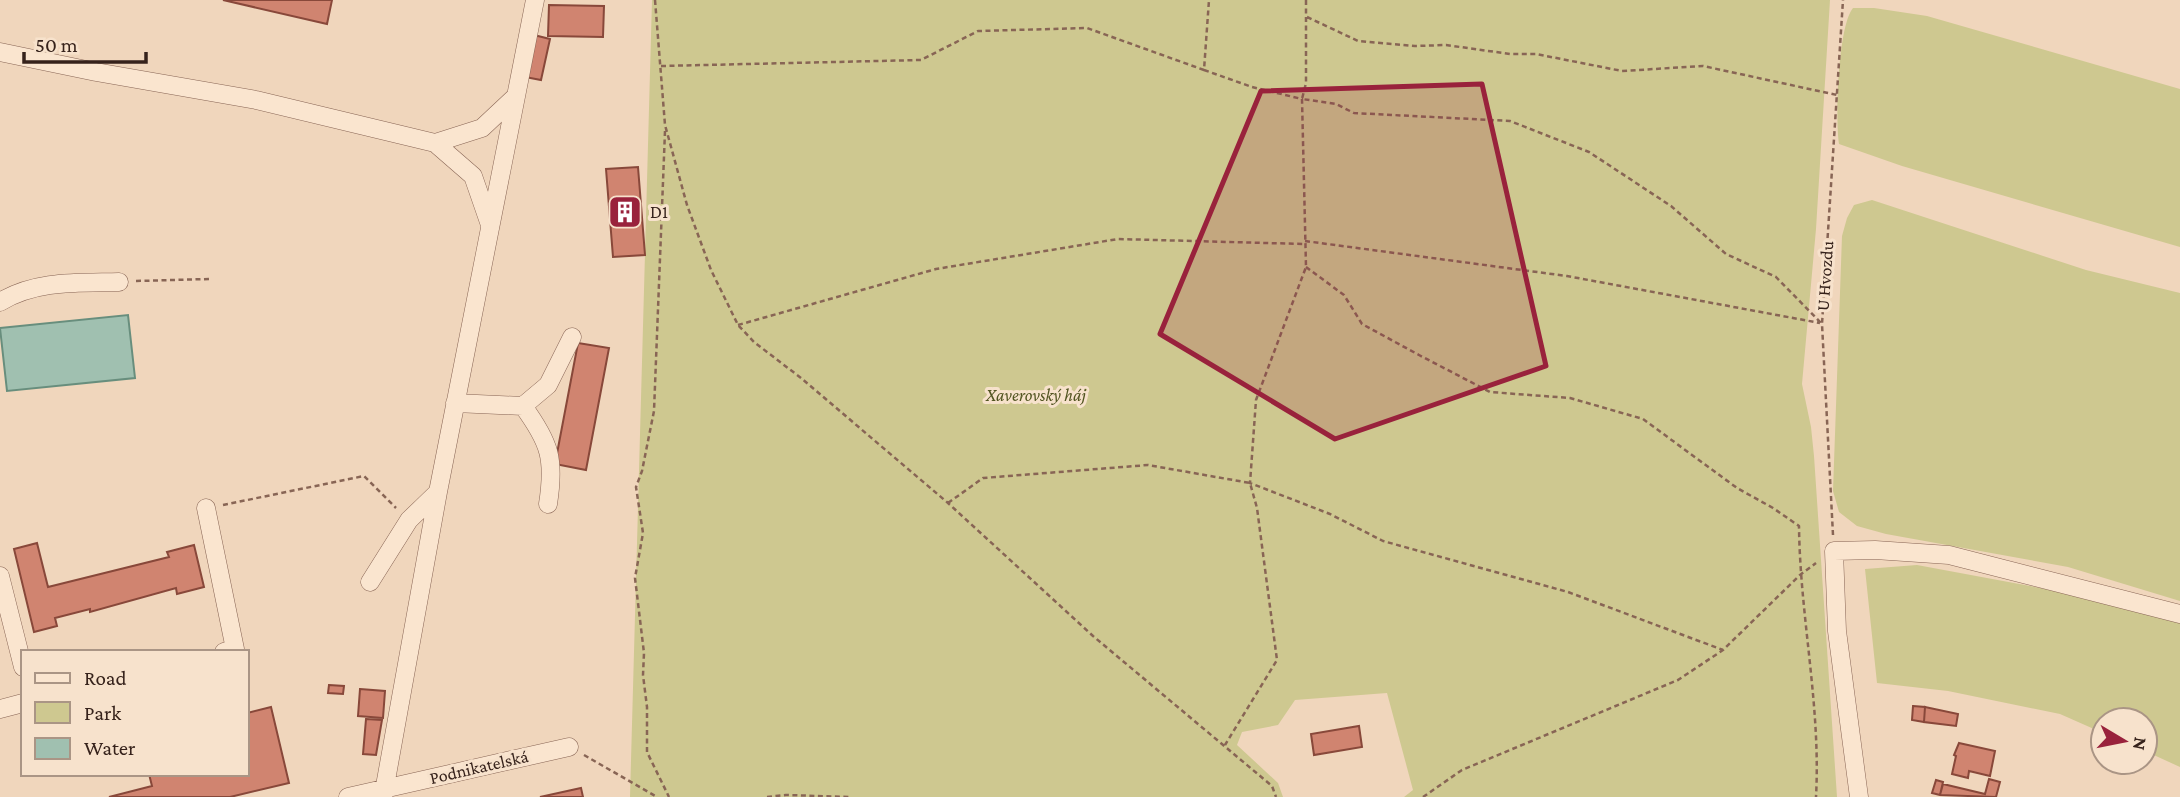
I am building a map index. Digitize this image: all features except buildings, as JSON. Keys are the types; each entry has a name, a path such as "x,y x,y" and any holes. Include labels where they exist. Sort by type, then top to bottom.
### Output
{"lane":[{"path":"384,792 438,492 534,0"},
{"path":"0,52 256,100 435,144 473,176 490,225"},
{"path":"435,144 482,128 514,98"},
{"path":"0,302 18,291 53,284 119,282"},
{"path":"455,403 523,406 548,385 572,337"},
{"path":"523,406 544,436 553,473 548,504"},
{"path":"370,582 409,520 438,492"},
{"path":"206,508 234,649 231,650"},
{"path":"1859,797 1837,631 1834,551 1875,550 1949,555 2180,614"},
{"path":"0,576 21,659"},
{"path":"0,709 21,704"},
{"name":"Podnikatelská","path":"348,797 384,792 569,747"}],"path":[{"path":"655,0 665,125 654,411 642,471 636,487 643,533 635,578 644,653 647,752 669,797"},
{"path":"1204,70 1209,0"},
{"path":"1225,745 1277,660 1257,508 1250,483 1255,400 1306,267 1302,99 1306,83 1306,0"},
{"name":"U Hvozdu","path":"1834,551 1822,324 1843,0"},
{"path":"1307,17 1358,41 1415,46 1446,45 1510,54 1536,54 1622,71 1703,66 1837,95"},
{"path":"661,66 921,60 978,31 1087,29 1252,87 1336,104 1354,113 1510,121 1589,152 1671,206 1726,254 1776,277 1822,324"},
{"path":"665,125 687,205 711,270 738,325 754,342 802,378 948,503 1093,636 1272,786 1276,797"},
{"path":"738,325 936,269 1118,239 1304,242 1567,276 1822,324"},
{"path":"1306,267 1344,295 1362,324 1490,392 1570,398 1643,419 1737,488 1799,526 1800,575 1815,697 1818,762 1816,797"},
{"path":"119,282 209,279"},
{"path":"948,503 983,478 1147,466 1250,483 1330,514 1383,541 1568,592 1723,650"},
{"path":"206,508 364,476 409,520"},
{"path":"1423,797 1462,770 1678,680 1723,650 1800,575 1834,551"},
{"path":"569,747 657,797"},
{"path":"766,797 850,797"}],"highlighted area":[{"path":"1482,84 1546,366 1335,439 1160,334 1261,91"}],"green space":[{"name":"Xaverovský háj","path":"652,0 1830,0 1816,229 1802,384 1814,456 1837,797 1404,797 1413,790 1387,693 1295,700 1278,725 1242,732 1237,745 1278,783 1283,797 630,797"},
{"path":"1853,8 1874,8 1927,16 2180,89 2180,247 1902,166 1839,144 1837,114 1841,52 1848,18"},
{"path":"1872,200 2086,270 2180,293 2180,601 2068,567 1886,534 1857,526 1839,512 1833,491 1842,236 1854,205"},
{"path":"1917,565 2062,592 2180,622 2180,767 2159,757 2159,706 2089,706 2089,727 2060,714 1948,691 1877,683 1865,569"}],"water":[{"path":"128,315 135,378 7,391 0,328"}],"place":[{"name":"D1","path":"625,212"}]}
